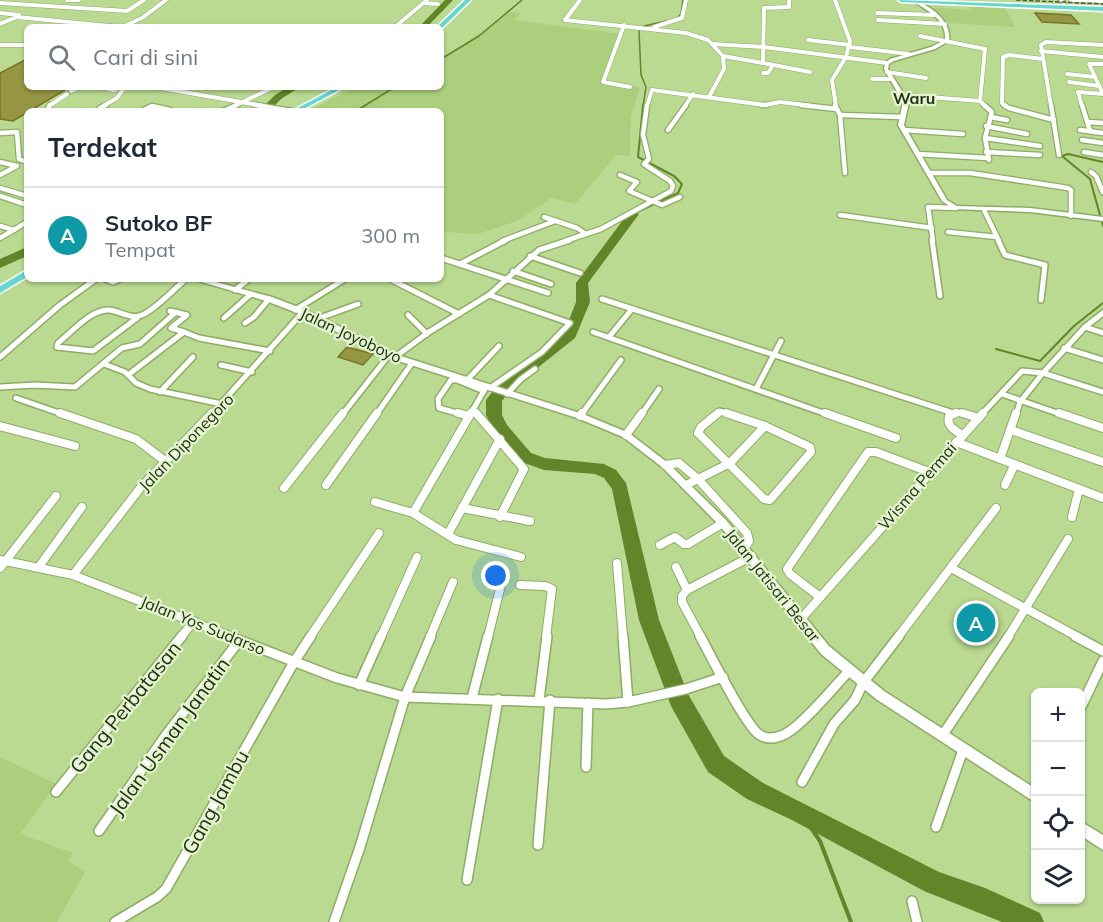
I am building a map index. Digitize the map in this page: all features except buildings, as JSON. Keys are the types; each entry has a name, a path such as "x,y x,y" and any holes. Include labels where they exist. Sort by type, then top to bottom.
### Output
{"highway":[{"path":"443,24 468,0"},
{"path":"901,0 1103,6"},
{"path":"973,0 1062,2 1103,6"},
{"path":"300,108 336,90"},
{"path":"0,290 24,275"}],"street":[{"path":"67,0 78,0"},
{"path":"134,0 144,0"},
{"path":"0,3 127,11 144,0"},
{"path":"128,24 142,18 166,0"},
{"path":"398,24 428,0"},
{"path":"580,0 565,20 624,25 702,37 723,56 810,72"},
{"path":"648,28 682,18 686,0"},
{"path":"763,63 764,8 789,7 789,0"},
{"path":"835,0 851,34 847,58 832,80 840,115 845,173"},
{"path":"712,44 764,47 887,63 947,41 949,34 945,24 915,0"},
{"path":"1071,0 1103,6"},
{"path":"423,3 438,4"},
{"path":"64,7 69,5"},
{"path":"0,13 20,15 17,17"},
{"path":"877,13 935,15"},
{"path":"0,24 17,17 105,24"},
{"path":"878,21 945,24"},
{"path":"624,25 603,82 630,87"},
{"path":"918,154 988,159 986,126 992,112 980,100 979,86 985,49 920,36"},
{"path":"808,39 909,54"},
{"path":"1059,155 1041,45 1046,42 1103,45"},
{"path":"788,50 792,43"},
{"path":"1094,44 1102,57"},
{"path":"0,45 24,45"},
{"path":"1041,51 1102,57"},
{"path":"1043,59 1010,55 1003,57 1002,103 1009,108 1054,120"},
{"path":"709,97 722,76 723,56"},
{"path":"887,63 887,72 906,102 901,125 903,130 945,201 956,208"},
{"path":"1090,131 1078,93 1103,94 1089,64 1103,64"},
{"path":"763,73 768,73 773,65"},
{"path":"887,72 926,78"},
{"path":"1067,74 1095,77"},
{"path":"872,80 892,79"},
{"path":"1069,82 1099,86"},
{"path":"48,108 51,103 74,90"},
{"path":"100,108 117,98 122,90"},
{"path":"173,90 279,108"},
{"path":"186,90 215,97"},
{"path":"229,108 266,90"},
{"path":"284,488 392,356 489,295 530,256 547,246 588,234 655,202 671,191 673,186 668,180 646,161 644,143 651,91 693,94 765,105 780,102 837,109"},
{"path":"668,130 693,94"},
{"path":"903,95 980,100"},
{"path":"840,115 902,117"},
{"path":"990,117 1007,120"},
{"path":"1089,122 1103,123"},
{"path":"986,126 1027,134"},
{"path":"903,130 963,134"},
{"path":"1080,130 1103,133"},
{"path":"0,133 17,132 17,153 19,159 24,161"},
{"path":"985,138 1041,146"},
{"path":"1082,140 1103,143"},
{"path":"986,152 1040,155"},
{"path":"1084,152 1103,155"},
{"path":"0,162 16,166 0,175"},
{"path":"1091,172 1099,181 1103,192"},
{"path":"929,173 970,173 1068,188 1071,190 1071,216"},
{"path":"620,176 637,182 629,191 655,202 664,205 680,197"},
{"path":"0,188 24,200"},
{"path":"0,196 24,201"},
{"path":"940,296 928,206 984,210 1030,210 1100,219"},
{"path":"984,210 1005,255 1045,265 1041,300"},
{"path":"840,215 932,228"},
{"path":"544,217 588,234"},
{"path":"460,264 500,242 555,221"},
{"path":"0,238 24,224"},
{"path":"0,226 14,230"},
{"path":"948,232 997,237"},
{"path":"530,256 580,273"},
{"path":"444,259 548,294"},
{"path":"513,271 551,284"},
{"path":"0,357 52,311 92,282"},
{"path":"136,318 110,310 101,311 58,343 57,347 93,351 136,318 150,311 183,282"},
{"name":"Jalan Joyoboyo","path":"207,282 299,311 392,356 494,391"},
{"path":"235,290 245,282"},
{"name":"Jalan Diponegoro","path":"73,575 165,461 252,372 299,311 341,282"},
{"path":"396,282 459,315"},
{"path":"224,318 251,294"},
{"path":"414,513 471,413 494,391 556,341 569,322 489,295"},
{"path":"602,299 951,415 965,412 979,418"},
{"path":"245,323 254,317 269,300"},
{"path":"317,319 358,304"},
{"path":"609,338 632,309"},
{"path":"0,387 35,385 70,388 79,384 122,348 140,344 173,311 187,315 171,328 199,338 270,351"},
{"path":"1000,459 1020,402 1064,348 1084,327 1103,313"},
{"path":"408,315 427,333"},
{"path":"1084,327 1103,333"},
{"path":"128,375 184,332"},
{"path":"593,332 896,438"},
{"path":"756,389 771,356 781,341"},
{"path":"466,381 499,346"},
{"path":"1064,348 1103,360"},
{"path":"160,392 193,357"},
{"path":"580,416 621,360"},
{"path":"326,485 412,363"},
{"path":"104,364 119,369 136,383 160,392 222,404"},
{"path":"221,365 252,372"},
{"path":"500,517 524,469 500,439 471,413 439,408 438,399 451,380 494,391 521,379 535,369"},
{"name":"Wisma Permai","path":"801,619 929,471 1022,371 1043,374"},
{"path":"1043,374 1103,392"},
{"path":"626,435 659,389"},
{"name":"Jalan Jatisari Besar","path":"494,391 580,416 626,435 665,465 723,523 825,650 863,683 1033,796"},
{"path":"1002,394 1020,402 1103,428"},
{"path":"16,398 136,439 165,461"},
{"path":"720,411 765,426 808,445 811,449 770,500 764,499 730,463 700,436 698,431 720,411"},
{"path":"951,415 948,420 951,428 962,435"},
{"path":"0,426 75,446"},
{"path":"687,485 730,463 765,426"},
{"path":"1011,430 1103,462"},
{"path":"448,534 500,439"},
{"path":"956,442 1103,498"},
{"path":"820,597 787,569 868,452 876,452 929,471"},
{"path":"665,465 679,463 698,479 747,533 748,552 687,590 682,596 682,602 723,677 758,734 765,738 776,738 791,732 849,670"},
{"path":"1005,485 1015,464"},
{"path":"1072,517 1079,489"},
{"path":"2,563 56,496"},
{"path":"375,502 414,513 428,524 462,542 521,557"},
{"path":"39,568 82,507"},
{"path":"462,508 530,521"},
{"path":"802,782 834,724 855,700 863,683 996,508"},
{"path":"660,545 675,537 684,544 688,544 723,523"},
{"name":"Gang Jambu","path":"114,922 158,897 166,889 294,662 379,533"},
{"path":"942,736 1026,610 1068,539"},
{"path":"359,685 417,557"},
{"name":"Jalan Yos Sudarso","path":"2,563 73,575 294,662 359,685 405,697 550,700 588,704 628,702 686,689 723,677"},
{"path":"617,563 628,702"},
{"path":"676,567 687,590"},
{"path":"951,568 1103,651"},
{"path":"472,698 503,577"},
{"path":"334,922 360,847 405,697 453,582"},
{"path":"519,585 544,586 552,589 539,700"},
{"name":"Gang Perbatasan","path":"56,792 194,621"},
{"name":"Jalan Usman Janatin","path":"99,831 166,735 239,641"},
{"path":"1085,699 1103,661"},
{"path":"466,880 498,699"},
{"path":"538,845 550,700"},
{"path":"586,767 588,704"},
{"path":"936,827 963,750"},
{"path":"1085,830 1103,843"},
{"path":"912,901 917,922"}],"shaded area":[{"path":"968,5 1004,6 1015,27 947,23 927,7 971,10"},
{"path":"510,12 521,13 514,20 620,34 601,82 640,87 631,116 630,156 616,155 575,204 551,198 517,221 478,234 447,232 444,234 444,108 315,108 349,90 444,90 444,58"},
{"path":"0,757 56,784 20,834 73,853 68,861 85,872 57,922 0,922"}],"waterway":[{"path":"426,24 449,0"},
{"path":"444,57 479,36 522,0"},
{"path":"676,19 681,14 683,0"},
{"path":"643,106 646,87 641,75 639,30 644,26 666,21"},
{"path":"267,108 278,97 290,90"},
{"path":"364,106 390,90"},
{"path":"361,108 366,105"},
{"path":"637,212 678,193 682,184 674,176 638,157 643,105"},
{"path":"1103,162 1068,154 1062,156 1090,179 1103,226"},
{"path":"633,214 582,283 583,302 570,335 506,385 494,400 494,415 501,428 525,457 544,464 598,468 610,474 620,488 649,620 679,699 716,764 755,791 933,882 985,901 1031,922"},
{"path":"0,264 24,252"},
{"path":"996,349 1040,361 1074,326 1103,303"},
{"path":"800,812 820,841 851,922"}],"railway":[{"path":"1016,0 1103,4"}],"place":[{"name":"Sutoko BF","path":"976,623"}],"district":[{"name":"Waru","path":"914,98"}]}
